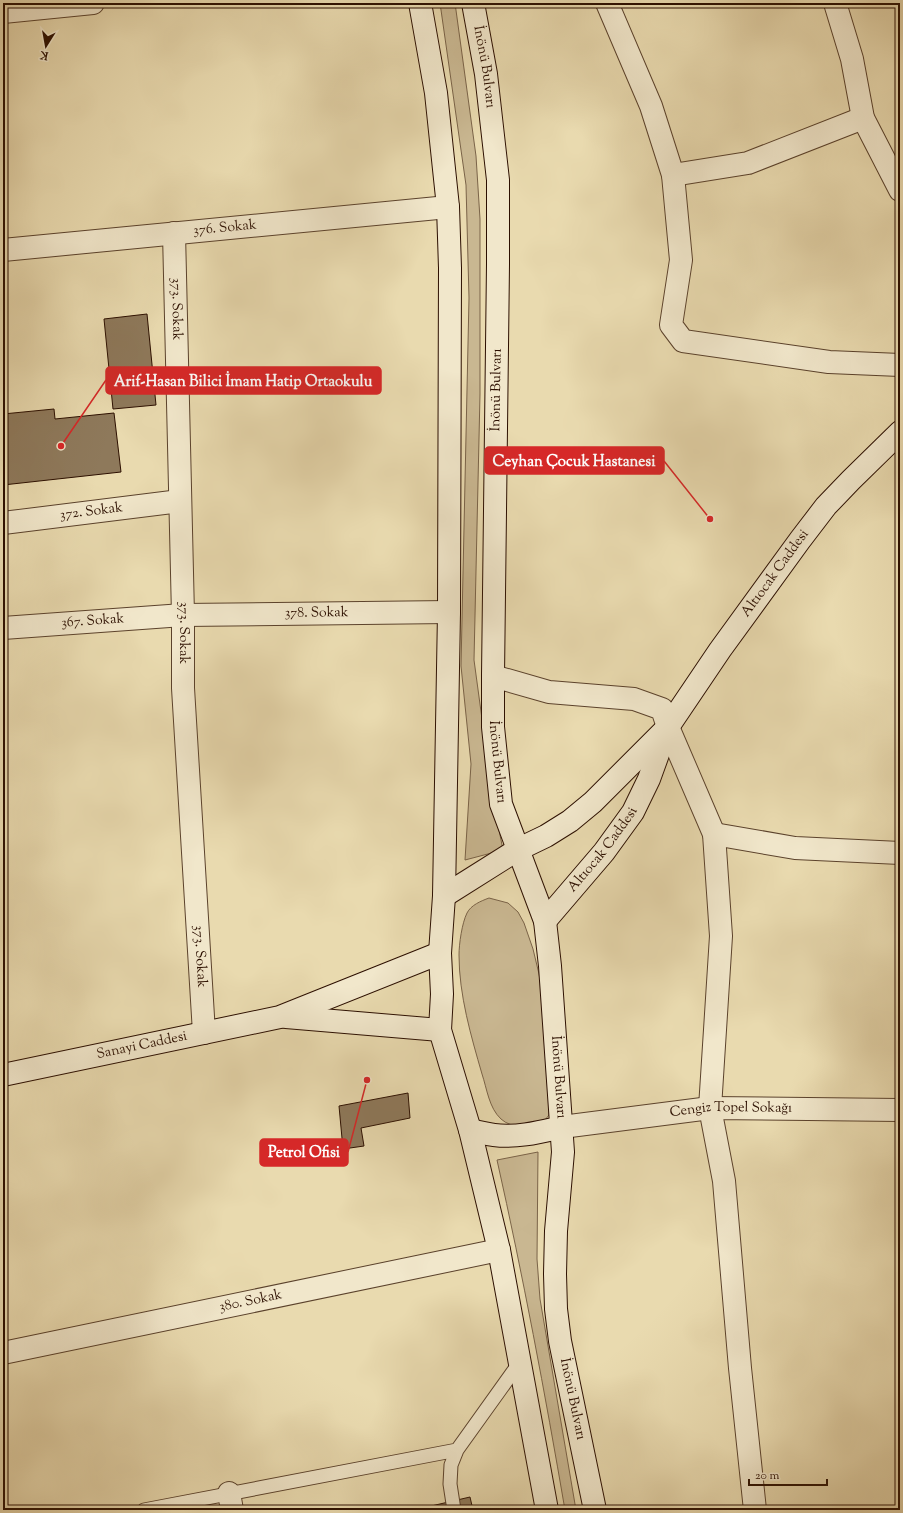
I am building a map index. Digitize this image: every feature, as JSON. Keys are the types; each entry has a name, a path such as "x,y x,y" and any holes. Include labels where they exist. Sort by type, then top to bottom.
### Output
{"street":[{"path":"3,12 93,3"},
{"path":"420,3 436,93 448,207 450,268 449,612 444,896 440,953 442,994 440,1030 470,1130 498,1250 547,1510"},
{"name":"İnönü Bulvarı","path":"473,3 486,74 498,180 493,727 501,804 517,850 545,921 550,966 563,1152 554,1274 556,1309 560,1340 595,1510"},
{"path":"607,3 651,106 673,175 681,260 671,325 683,341 829,362 900,365"},
{"path":"835,3 852,59 863,118 900,190"},
{"path":"673,175 748,163 863,118"},
{"name":"376. Sokak","path":"3,250 448,207"},
{"name":"373. Sokak","path":"174,233 183,615 183,688 204,1033"},
{"name":"Altıocak Caddesi","path":"444,896 517,850 546,836 570,821 593,802 668,727 720,650 826,506 900,432"},
{"name":"372. Sokak","path":"3,523 180,501"},
{"name":"378. Sokak","path":"183,615 449,612"},
{"name":"367. Sokak","path":"3,628 183,615"},
{"path":"493,676 549,692 634,699 662,709 668,727 714,834 721,936 710,1108 724,1181 740,1368 755,1510"},
{"name":"Altıocak Caddesi","path":"545,921 604,852 633,812 649,779 668,727"},
{"path":"714,834 796,848 900,854"},
{"name":"Sanayi Caddesi","path":"3,1075 280,1017 440,953"},
{"name":"Sanayi Caddesi","path":"280,1017 440,1030"},
{"name":"Cengiz Topel Sokağı","path":"470,1130 494,1135 512,1136 562,1127 710,1108 900,1110"},
{"name":"380. Sokak","path":"3,1353 498,1250"}],"lane":[{"path":"454,1510 450,1484 451,1465 457,1450 520,1362"},
{"path":"144,1510 231,1502 457,1450"}],"shaded area":[{"path":"440,3 455,3 476,156 480,219 480,394 474,660 493,800 503,850 465,860 471,764 461,666 469,298 466,185"},
{"path":"489,898 508,903 518,912 524,923 533,949 539,974 549,1033 549,1115 541,1125 515,1126 505,1122 497,1115 489,1098 466,1015 460,970 459,950 461,934 465,917 469,910 476,904"},
{"path":"538,1152 537,1259 540,1299 576,1510 565,1510 550,1422 516,1247 497,1160"}],"building":[{"path":"147,314 156,405 113,409 104,319"},
{"path":"54,409 55,419 114,413 121,472 3,485 3,414"},
{"path":"408,1093 410,1118 361,1128 364,1146 343,1149 339,1106"},
{"path":"470,1497 473,1510 414,1510"}],"place":[{"name":"Arif-Hasan Bilici İmam Hatip Ortaokulu","path":"61,446"},
{"name":"Ceyhan Çocuk Hastanesi","path":"710,519"},
{"name":"Petrol Ofisi","path":"367,1080"}]}
